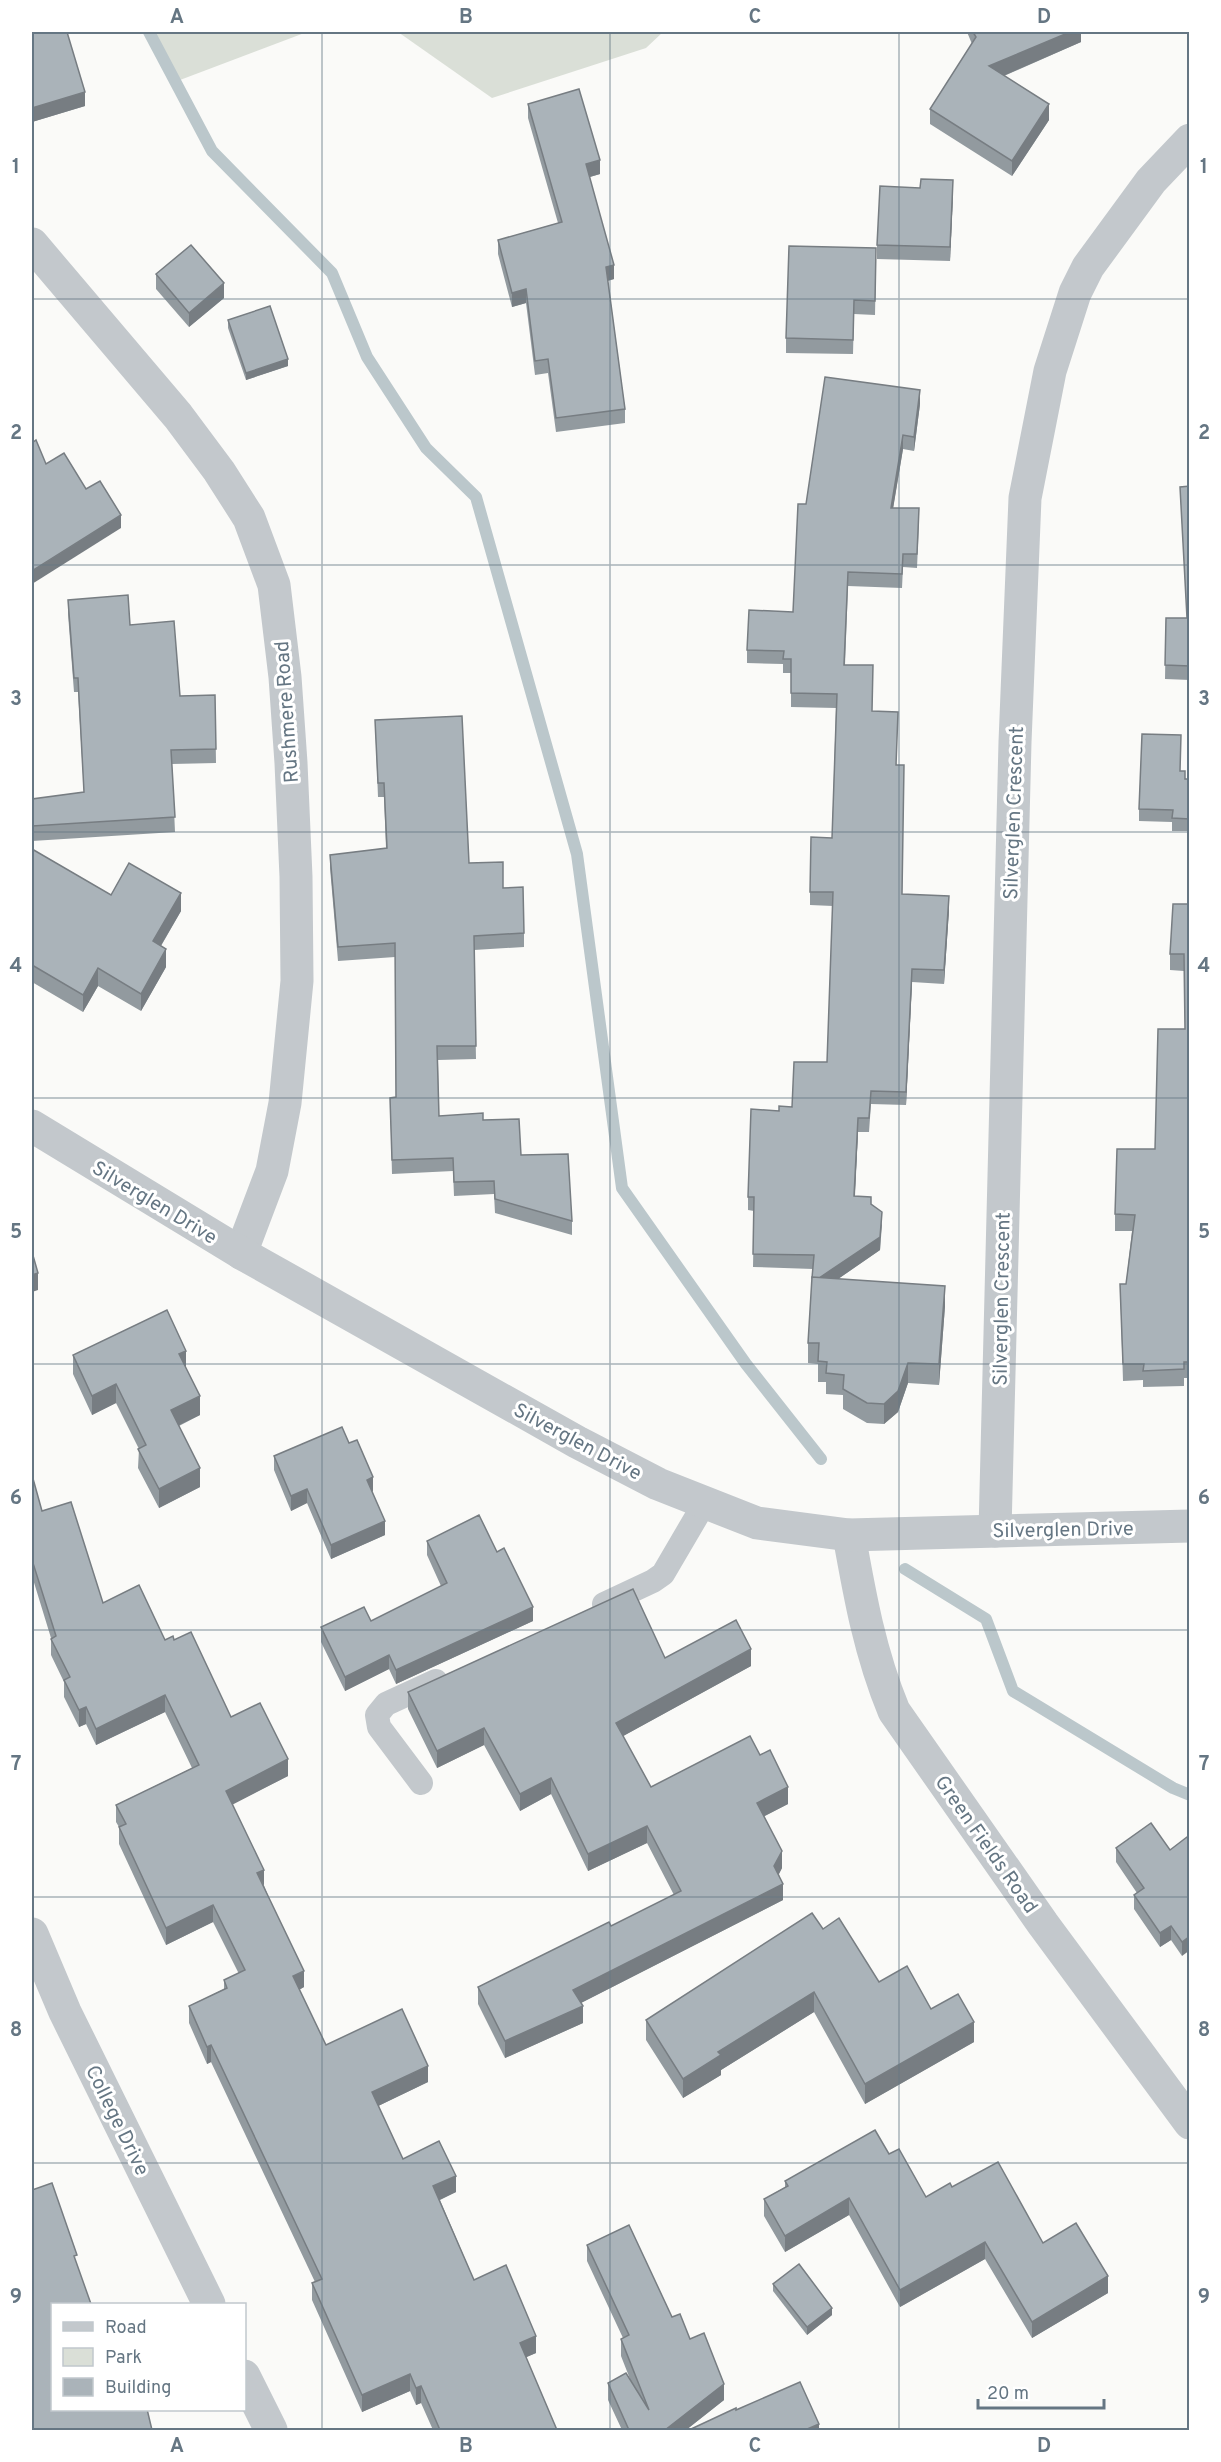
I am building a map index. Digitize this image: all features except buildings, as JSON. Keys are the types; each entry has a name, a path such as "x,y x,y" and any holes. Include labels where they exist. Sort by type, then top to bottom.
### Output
{"street":[{"name":"Silverglen Crescent","path":"995,1531 1015,742 1025,498 1050,370 1075,293 1088,267 1151,181 1190,140"},
{"name":"Rushmere Road","path":"32,244 178,416 219,471 249,518 274,585 285,677 291,763 296,877 297,981 285,1103 272,1171 241,1253"},
{"name":"Silverglen Drive","path":"32,1126 241,1253 577,1442 658,1484 757,1523 849,1535 1190,1526"},
{"name":"Green Fields Road","path":"849,1535 865,1625 879,1674 894,1711 1043,1924 1190,2123"},
{"name":"College Drive","path":"32,1934 65,2012 209,2303"},
{"path":"246,2380 271,2430"}],"lane":[{"path":"589,1611 663,1574 704,1503"},
{"path":"421,1783 379,1727 377,1715 386,1704 461,1670"}],"green space":[{"path":"153,32 307,32 180,80"},
{"path":"398,32 663,32 646,48 492,98"}],"waterway":[{"path":"149,32 212,151 332,273 367,357 426,448 476,497 577,854 622,1188 746,1364 821,1459"},
{"path":"905,1569 986,1619 1013,1691 1173,1788 1190,1795"}]}
